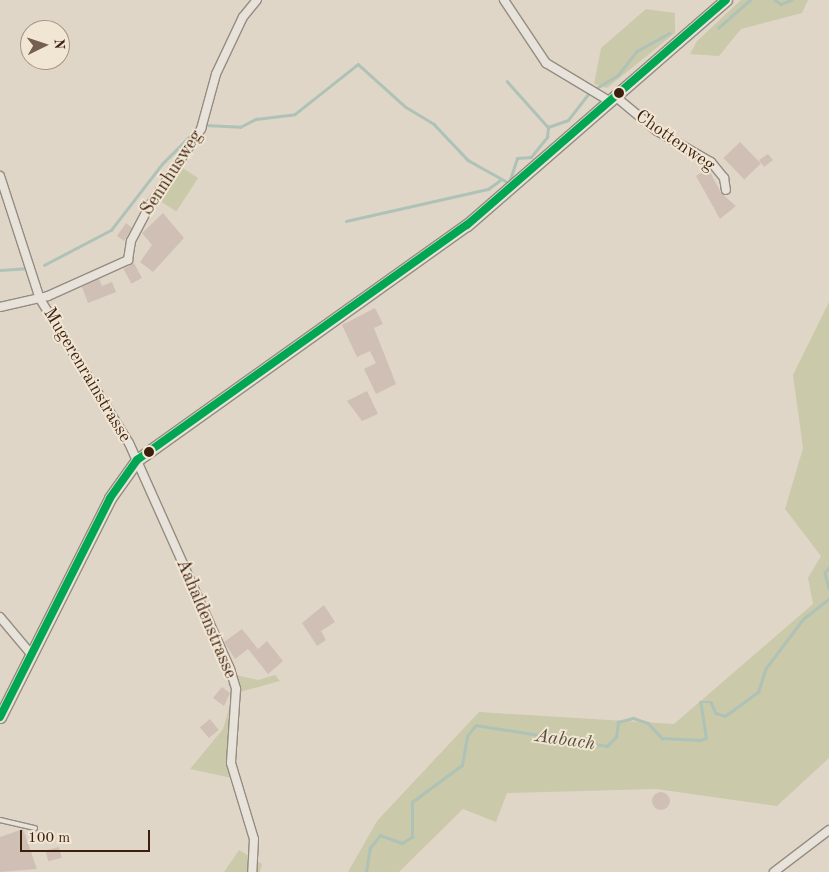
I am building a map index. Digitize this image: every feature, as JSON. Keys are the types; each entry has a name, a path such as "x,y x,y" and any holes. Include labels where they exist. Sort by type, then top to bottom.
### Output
{"main road":[{"path":"0,717 110,498 137,460 467,225 614,100 726,0"}],"street":[{"name":"Sennhusweg","path":"40,299 128,260 131,241 146,212 201,129 216,74 243,17 256,0"},
{"name":"Chottenweg","path":"504,0 546,64 614,100 656,131 711,162 724,178 726,190"},
{"name":"Mugerenrainstrasse","path":"0,176 40,299 137,460"},
{"path":"0,307 40,299"},
{"name":"Aahaldenstrasse","path":"137,460 236,688 232,763 254,840 252,872"},
{"path":"0,617 31,654"},
{"path":"774,872 829,830"}],"lane":[{"path":"0,820 35,828"}],"green space":[{"path":"741,0 808,0 802,13 741,29 719,56 690,54 697,41"},
{"path":"646,9 675,13 675,33 607,88 594,84 601,48"},
{"path":"178,165 198,178 176,212 156,199"},
{"path":"829,302 829,758 777,806 656,789 507,793 496,822 463,809 399,872 348,872 377,821 479,712 674,724 813,604 808,578 821,556 785,509 803,448 793,375"},
{"path":"235,675 258,680 275,675 280,681 240,692 232,720 231,749 241,780 190,769 223,729 234,693 228,684"},
{"path":"239,850 262,864 260,872 224,872"}],"building":[{"path":"740,142 761,164 744,180 723,158"},
{"path":"768,154 773,160 764,167 759,160"},
{"path":"708,168 721,193 736,206 720,219 696,176"},
{"path":"163,213 184,238 153,272 140,262 152,245 142,233"},
{"path":"126,223 132,228 124,241 117,236"},
{"path":"134,263 142,278 131,284 123,269"},
{"path":"99,279 102,286 112,282 116,292 88,303 82,287"},
{"path":"375,308 383,324 374,328 396,384 376,394 364,369 376,363 370,351 357,357 342,325"},
{"path":"367,391 378,414 362,421 347,401"},
{"path":"324,605 335,622 321,631 326,640 317,646 302,623"},
{"path":"242,629 258,649 267,641 283,661 268,674 248,649 235,659 224,642"},
{"path":"222,687 230,693 224,706 213,698"},
{"path":"210,719 219,730 209,738 200,727"},
{"path":"661,792 667,795 670,801 667,807 661,810 655,807 652,801 655,795"},
{"path":"23,829 37,869 0,872 0,837"},
{"path":"59,847 62,858 48,861 45,851"}],"waterway":[{"path":"718,28 750,0"},
{"path":"775,0 781,4 791,0"},
{"path":"595,89 618,75 637,51 669,33"},
{"path":"205,125 240,127 256,119 295,114 358,64 406,107 434,124 468,160 509,183 517,158 531,157 547,137 548,127 568,120 588,94"},
{"path":"507,81 548,127"},
{"path":"44,265 111,230 162,164 196,130"},
{"path":"346,221 488,189 499,181"},
{"path":"0,270 26,268"},
{"name":"Aabach","path":"829,568 825,573 829,588"},
{"name":"Aabach","path":"366,872 370,848 380,835 402,843 412,837 412,802 462,765 467,736 476,725 607,746 616,737 618,722 633,718 648,723 662,738 701,740 706,738 700,702 711,702 716,713 725,716 758,692 766,668 803,619 829,599"}],"transit line":[{"path":"0,717 110,498 137,460 467,225 726,0"}]}
